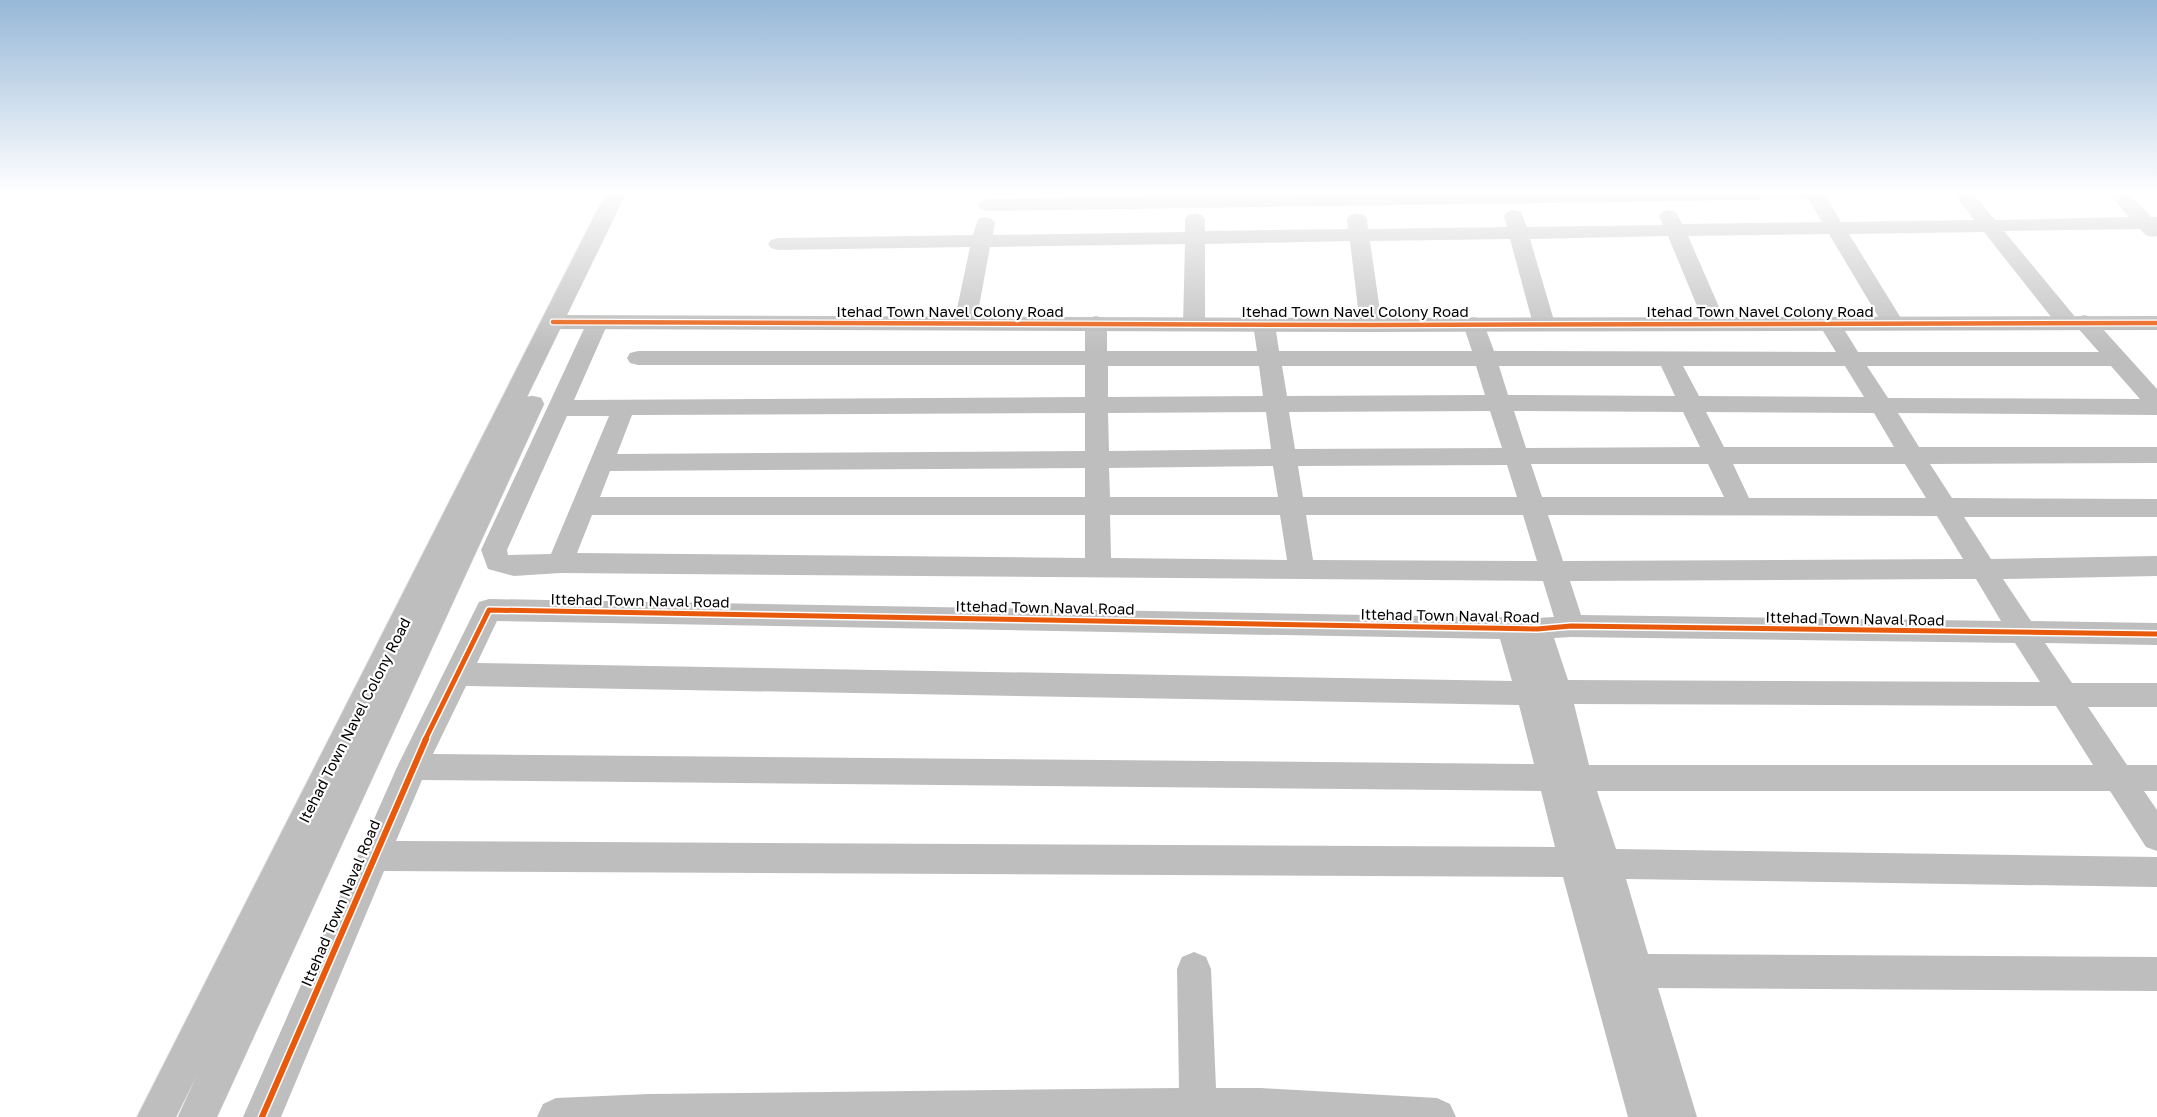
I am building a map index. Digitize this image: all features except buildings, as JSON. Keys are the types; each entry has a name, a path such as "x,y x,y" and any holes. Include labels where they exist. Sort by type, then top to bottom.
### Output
{"main road":[{"name":"Itehad Town Navel Colony Road","path":"197,1117 572,315 597,245"},
{"name":"Itehad Town Navel Colony Road","path":"156,1117 608,245"}],"street":[{"path":"967,315 981,245"},
{"path":"1194,245 1194,316"},
{"path":"1360,245 1370,318"},
{"path":"1522,245 1542,316"},
{"path":"1682,245 1712,316"},
{"path":"1845,245 1889,317"},
{"path":"2005,245 2069,319 2117,359 2157,403"},
{"name":"Itehad Town Navel Colony Road","path":"2069,319 2157,313"},
{"name":"Itehad Town Navel Colony Road","path":"572,315 1370,318 1712,316 2069,319 2157,323"},
{"path":"572,315 558,408 494,550 497,562 514,566 560,563 1552,570 1984,570 2157,566"},
{"name":"Itehad Town Navel Colony Road","path":"967,315 1096,323 1194,316 1264,324 1370,318 1474,324 1542,316"},
{"name":"Itehad Town Navel Colony Road","path":"1712,316 1829,323 1889,317"},
{"path":"1096,323 1098,567"},
{"path":"1829,323 2024,634 2157,837"},
{"path":"1264,324 1302,568"},
{"path":"1474,324 1571,626"},
{"path":"638,358 1270,360 2117,359"},
{"path":"1670,360 1741,506"},
{"path":"558,408 1500,404 2157,407"},
{"path":"560,563 624,408"},
{"path":"601,463 1517,456 2157,455"},
{"path":"584,506 2157,508"},
{"name":"Ittehad Town Naval Road","path":"262,1117 412,767 489,610 1524,629 1571,626 2024,634 2157,634"},
{"path":"1524,629 1544,692 1565,778 1591,863 1635,971 1678,1117"},
{"path":"458,674 1544,692 2157,695"},
{"path":"412,767 1565,778 2157,778"},
{"path":"374,856 1591,863 2157,872"},
{"path":"1591,863 1604,970 1647,1117"},
{"path":"1194,969 1198,1108"},
{"path":"1635,971 2157,974"},
{"path":"556,1117 1198,1108 1262,1112 1437,1117"}],"cycle path":[{"path":"553,322 1371,325 2157,323"},
{"path":"262,1117 412,767 489,610 1537,629 1571,626 2157,634"}]}
